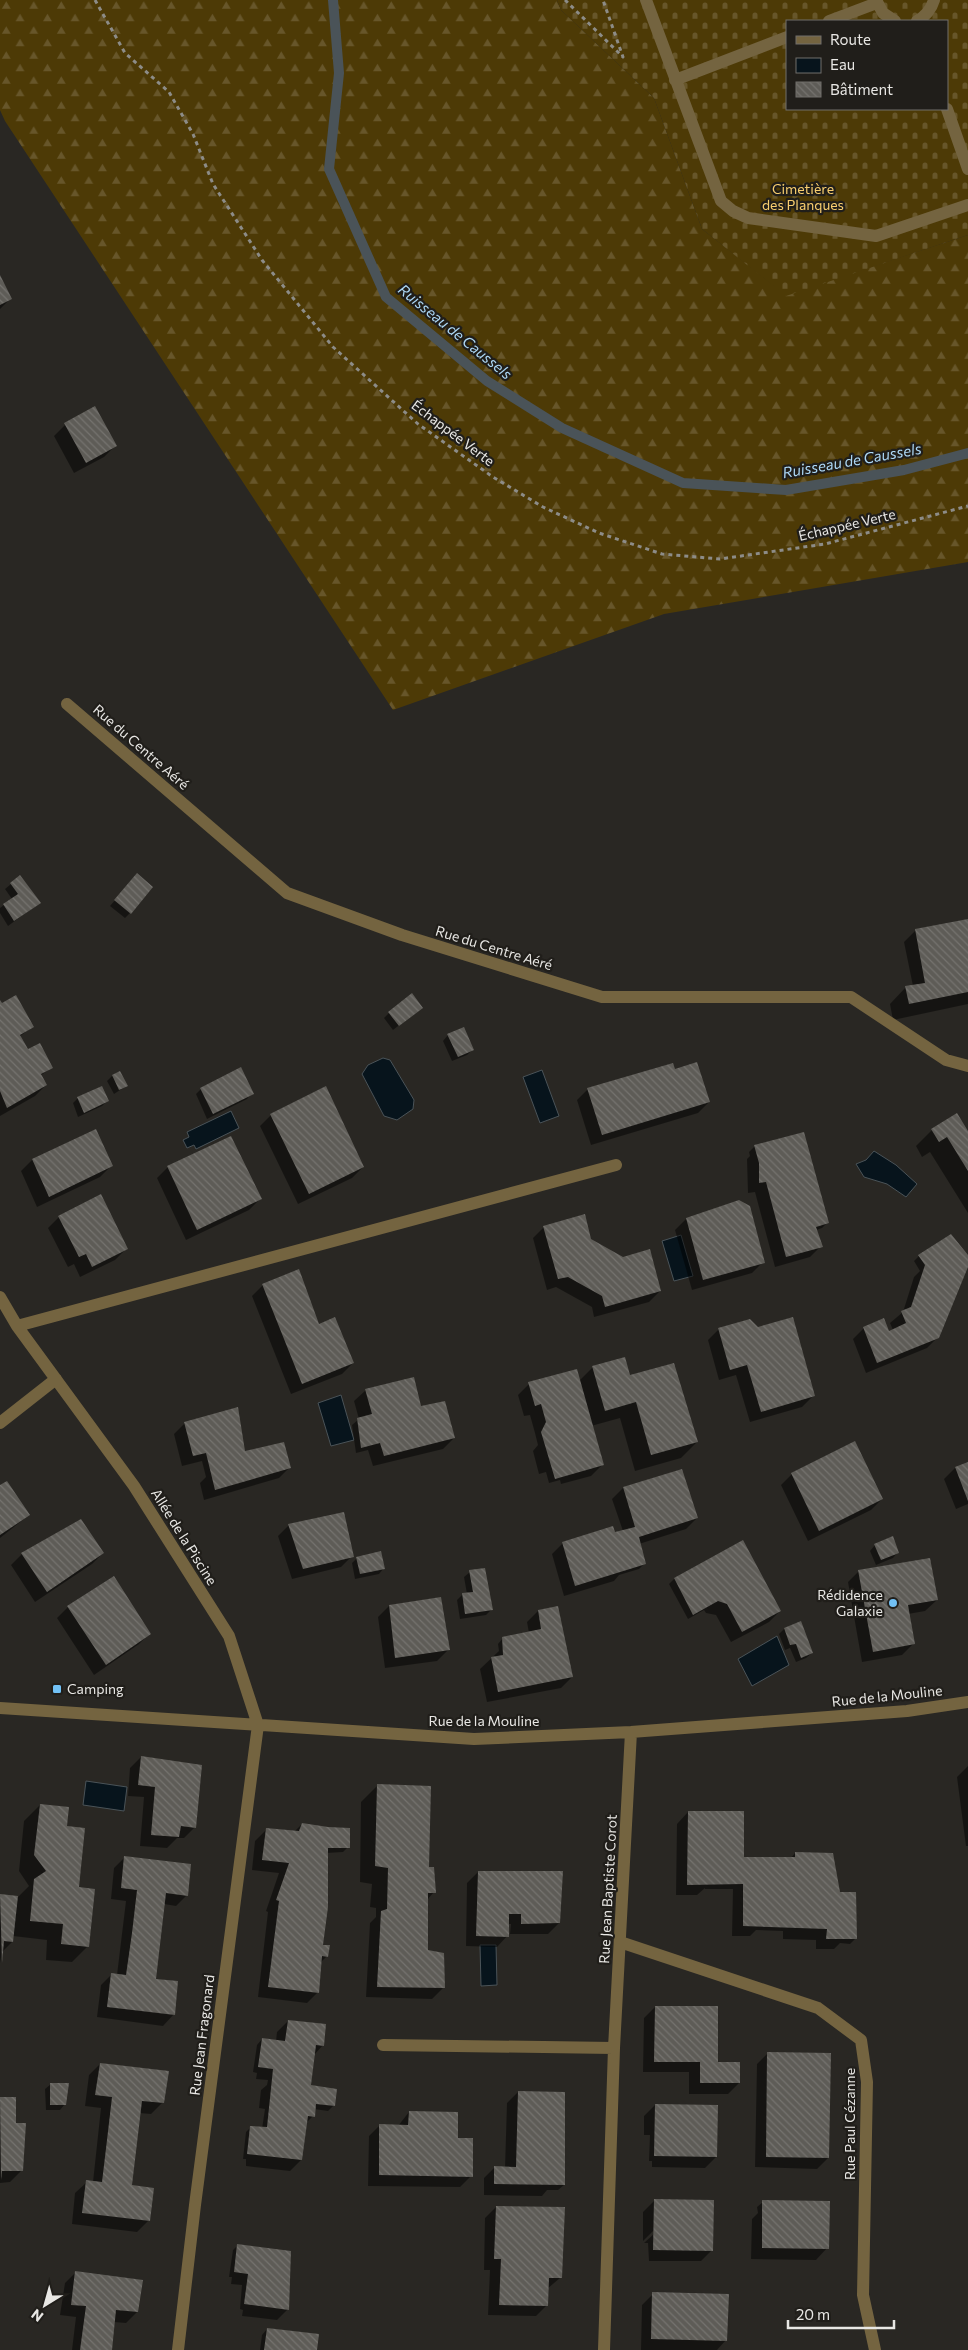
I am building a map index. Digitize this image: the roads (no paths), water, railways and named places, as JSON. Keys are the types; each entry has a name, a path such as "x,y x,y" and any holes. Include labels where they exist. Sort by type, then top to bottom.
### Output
{"street":[{"path":"646,0 721,201 733,211 748,218 876,236 968,205"},
{"path":"918,20 925,16 932,7 934,0"},
{"path":"831,20 876,1 883,13 894,20"},
{"path":"675,80 786,37"},
{"path":"947,110 968,168"},
{"name":"Rue du Centre Aéré","path":"68,704 288,893 402,935 602,997 851,997 946,1060 968,1066"},
{"path":"17,1326 616,1165"},
{"name":"Allée de la Piscine","path":"0,1297 17,1326 134,1486 229,1636 258,1725"},
{"path":"0,1423 56,1380"},
{"name":"Rue de la Mouline","path":"0,1708 474,1739 631,1732 907,1711 968,1702"},
{"name":"Rue Jean Fragonard","path":"178,2350 195,2205 258,1725"},
{"name":"Rue Jean Baptiste Corot","path":"604,2350 614,2048 631,1732"},
{"name":"Rue Paul Cézanne","path":"620,1942 818,2008 861,2040 867,2082 863,2295 875,2350"},
{"path":"383,2045 614,2048"}],"water":[{"path":"383,1058 390,1060 414,1100 413,1109 397,1120 384,1116 362,1074 368,1065"},
{"path":"542,1070 559,1116 540,1123 523,1077"},
{"path":"231,1111 239,1128 196,1149 194,1145 187,1148 183,1140 189,1137 187,1132"},
{"path":"874,1151 896,1165 917,1184 906,1197 887,1184 864,1177 856,1164 866,1160"},
{"path":"681,1235 693,1276 674,1281 662,1241"},
{"path":"341,1395 354,1440 331,1446 318,1403"},
{"path":"777,1636 789,1665 752,1686 738,1659"},
{"path":"86,1781 127,1787 124,1811 83,1805"},
{"path":"480,1945 496,1945 497,1985 481,1986"}],"waterway":[{"name":"Ruisseau de Caussels","path":"333,0 339,73 329,169 386,297 487,381 562,428 683,483 786,490 904,470 968,453"}],"place":[{"name":"Rédidence Galaxie","path":"893,1603"},
{"name":"Camping","path":"57,1689"}],"park label":[{"name":"Cimetière des Planques","path":"803,197"}]}
